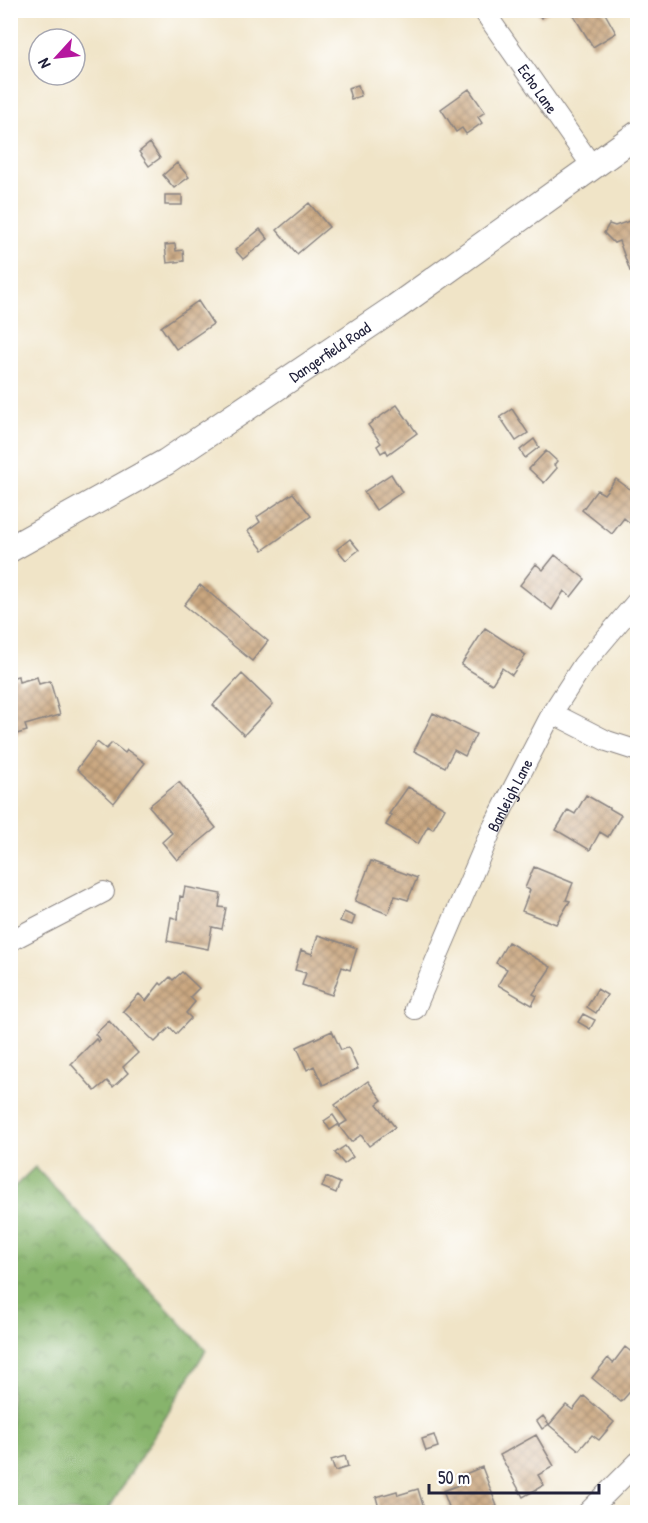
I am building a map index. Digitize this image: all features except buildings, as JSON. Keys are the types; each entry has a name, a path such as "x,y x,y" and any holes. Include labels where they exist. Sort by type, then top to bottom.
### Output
{"street":[{"name":"Echo Lane","path":"483,10 592,166"},
{"name":"Dangerfield Road","path":"10,549 166,462 426,286 638,134"},
{"name":"Banleigh Lane","path":"415,1009 491,831 552,713 583,664 638,600"},
{"path":"552,713 608,741 638,751"},
{"path":"10,941 104,892"},
{"path":"588,1512 638,1462"}],"green space":[{"path":"35,1167 206,1350 107,1512 11,1512 11,1190"}]}
